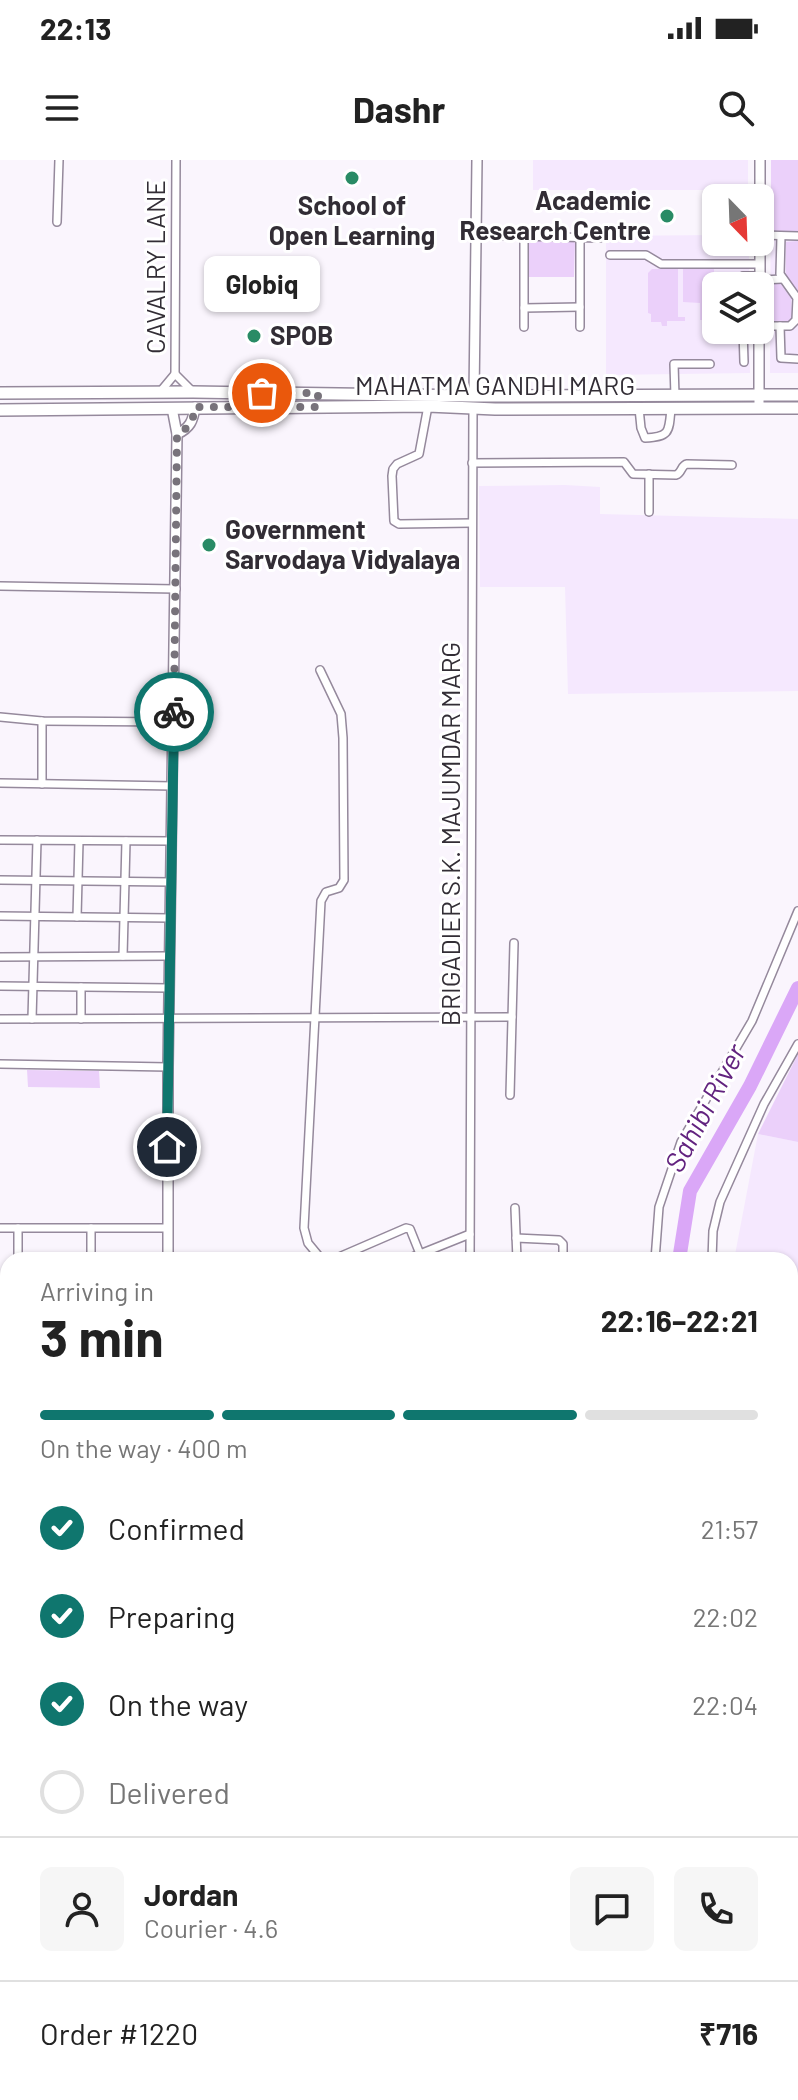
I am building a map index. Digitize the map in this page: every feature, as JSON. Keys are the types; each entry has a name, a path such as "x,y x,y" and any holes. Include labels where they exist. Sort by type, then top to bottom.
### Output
{"main road":[{"name":"MAHATMA GANDHI MARG","path":"0,393 318,393 639,408 673,402"},
{"path":"318,393 318,407"},
{"name":"MAHATMA GANDHI MARG","path":"759,402 798,395"},
{"name":"MAHATMA GANDHI MARG","path":"0,410 428,406 473,402 759,402 798,408"}],"street":[{"path":"57,222 59,160"},
{"name":"CAVALRY LANE","path":"160,392 175,374 176,160"},
{"path":"473,402 477,160"},
{"path":"760,160 760,184"},
{"path":"476,235 600,238"},
{"path":"774,236 798,236"},
{"path":"774,327 793,325 796,320 797,298 780,274 781,236"},
{"path":"524,237 524,327"},
{"path":"580,238 580,327"},
{"path":"610,255 646,255 661,264 760,264"},
{"path":"760,256 760,272"},
{"path":"774,279 782,279"},
{"path":"524,308 580,307"},
{"path":"780,326 781,358 798,359"},
{"path":"743,344 744,362"},
{"path":"759,402 760,344"},
{"path":"639,408 645,438 662,437 669,428 674,364 710,364"},
{"name":"CAVALRY LANE","path":"175,374 193,392"},
{"name":"BRIGADIER S.K. MAJUMDAR MARG","path":"470,1252 473,402"},
{"path":"428,406 419,454 397,464 392,472 394,521 399,524 472,523"},
{"path":"177,434 187,429 193,420 195,407"},
{"path":"168,1252 177,434 172,408"},
{"path":"472,463 624,462 631,473 649,474 677,474 687,464 732,465"},
{"path":"649,474 649,512"},
{"path":"0,586 176,589"},
{"path":"315,1252 304,1236 304,1228 321,901 326,892 339,888 344,880 341,714 320,670"},
{"path":"0,717 42,721 174,722"},
{"path":"42,721 42,784"},
{"path":"0,783 173,786"},
{"path":"0,840 172,841"},
{"path":"32,1019 37,840"},
{"path":"77,917 79,841"},
{"path":"123,956 126,841"},
{"path":"0,880 171,882"},
{"path":"656,1252 659,1207 681,1142 752,1021 798,911"},
{"path":"0,916 170,918"},
{"path":"510,1095 514,943"},
{"path":"0,957 169,956"},
{"path":"0,986 169,988"},
{"path":"81,987 81,1019"},
{"path":"0,1019 512,1017"},
{"path":"712,1252 713,1231 720,1202 764,1104 798,1044"},
{"path":"0,1064 168,1067"},
{"path":"515,1208 517,1252"},
{"path":"0,1228 167,1228"},
{"path":"18,1228 18,1252"},
{"path":"91,1228 91,1252"},
{"path":"351,1252 408,1228 419,1252"},
{"path":"425,1252 470,1234"},
{"path":"516,1238 559,1240 563,1244 563,1252"}],"shaded area":[{"path":"533,160 748,160 748,184 702,184 702,190 533,190"},
{"path":"771,160 798,160 798,373 770,373 770,344 774,344 774,272 770,272 771,256 774,256 774,184 771,184"},
{"path":"771,160 798,160 798,233 774,233 774,184 771,184"},
{"path":"702,235 702,256 749,256 749,272 702,272 702,344 749,344 750,373 606,375 606,236"},
{"path":"798,241 798,296 786,279 786,242"},
{"path":"527,242 575,243 574,277 527,277"},
{"path":"652,269 678,269 678,317 685,317 685,321 667,321 667,326 662,326 661,322 651,322 651,314 648,313 648,273"},
{"path":"683,269 714,269 714,272 702,272 702,320 700,303 683,302"},
{"path":"774,283 780,283 791,298 792,319 774,322"},
{"path":"479,486 600,487 600,514 798,519 798,691 568,694 565,587 480,587"},
{"path":"798,1054 798,1142 758,1134"},
{"path":"27,1070 99,1071 100,1088 28,1087"},
{"path":"758,1134 798,1142 798,1252 736,1252"}],"waterway":[{"name":"Sahibi River","path":"680,1252 690,1191 750,1086 798,988"}],"way so far":[{"path":"174,712 177,434 187,429 193,420 195,407 318,407 318,393 262,393"}],"place":[{"name":"School of Open Learning","path":"352,178"},
{"name":"Academic Research Centre","path":"667,216"},
{"name":"SPOB","path":"254,336"},
{"name":"Globiq","path":"262,393"},
{"name":"Government Sarvodaya Vidyalaya","path":"209,545"}],"route":[{"path":"167,1147 174,712"}]}
